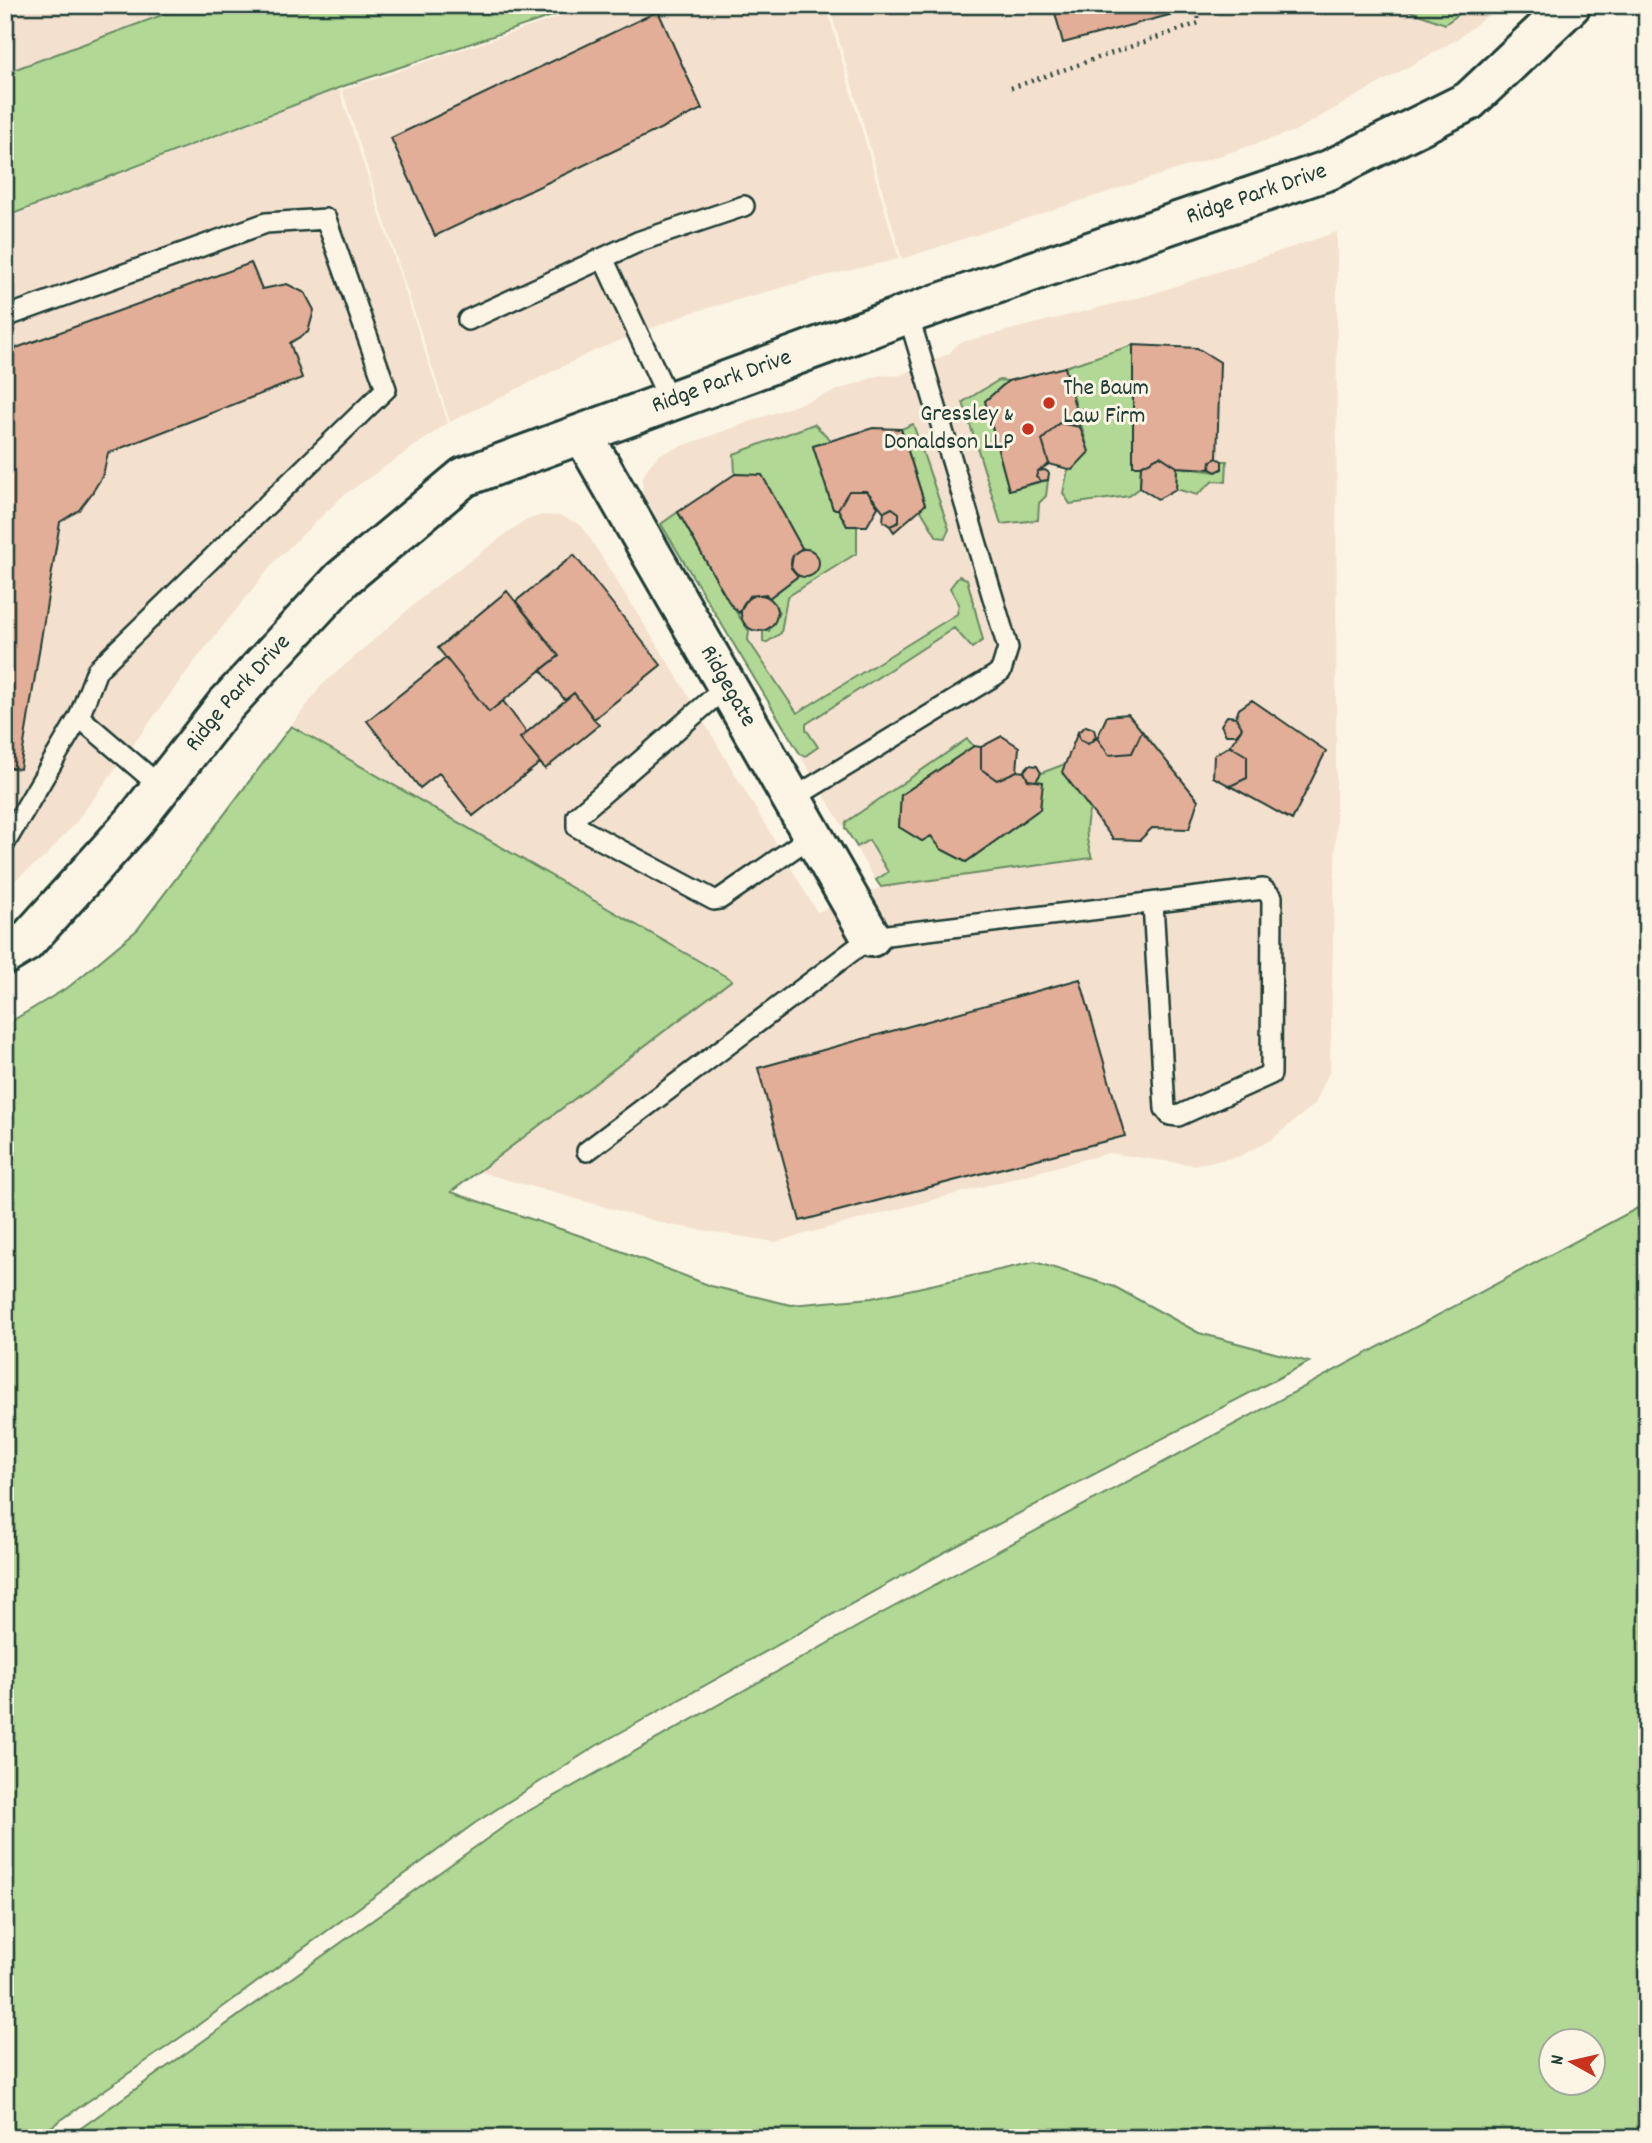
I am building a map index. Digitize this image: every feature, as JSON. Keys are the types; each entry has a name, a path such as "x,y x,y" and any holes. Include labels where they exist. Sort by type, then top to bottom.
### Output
{"street":[{"name":"Ridge Park Drive","path":"5,955 25,943 134,822 224,707 342,579 464,477 908,314 1329,170 1469,101 1571,5"},
{"name":"Ridgegate","path":"583,435 871,937"}],"lane":[{"path":"468,320 640,241 744,206"},
{"path":"5,317 266,223 326,219 386,389 97,670 79,717 5,844"},
{"path":"603,258 670,402"},
{"path":"792,799 994,676 1006,660 1008,648 908,314"},
{"path":"727,685 577,816 577,827 714,900 813,835"},
{"path":"79,717 161,787"},
{"path":"587,1151 871,937 1263,889 1272,897 1271,1074 1178,1116 1170,1115 1165,1109 1153,903"}],"path":[{"path":"1011,88 1199,23 1198,5"}],"shaded area":[{"path":"5,5 185,5 5,72"},
{"path":"594,5 826,5 899,259 816,278 690,313 596,350 450,422 342,90"},
{"path":"829,5 1501,5 1456,40 1295,131 902,259"},
{"path":"339,89 448,423 344,495 276,560 195,661 76,822 46,856 5,888 5,219"},
{"path":"1337,232 1336,824 1330,1070 1315,1104 1271,1140 1238,1157 1193,1165 1108,1153 775,1242 670,1225 476,1171 355,765 291,726 322,685 432,589 522,522 542,515 561,516 579,524 589,537 676,675 817,912 880,888 643,495 642,479 648,467 660,454 880,375 898,376 950,353 958,343 1149,295"}],"green space":[{"path":"189,5 585,5 341,87 5,217 5,73"},
{"path":"1394,5 1472,5 1445,24"},
{"path":"1133,345 1133,465 1141,466 1140,488 1129,496 1070,504 1063,493 1068,469 1089,452 1065,367"},
{"path":"999,380 1008,381 985,401 1009,490 1048,480 1046,496 1039,503 1038,520 1001,524 963,402"},
{"path":"814,424 832,441 813,447 833,509 838,509 847,526 857,526 857,553 787,597 781,633 766,643 763,642 763,631 769,631 779,612 769,598 798,576 809,577 816,572 818,557 810,550 802,548 762,476 735,474 734,454"},
{"path":"913,424 949,529 945,538 937,537 920,509 925,504 901,429"},
{"path":"1222,461 1227,461 1226,482 1213,481 1197,495 1176,489 1177,467 1216,472 1222,469"},
{"path":"678,512 749,631 748,640 797,713 957,614 959,604 950,588 959,576 967,579 983,640 972,648 954,628 806,724 806,729 818,747 805,756 800,754 661,524"},
{"path":"291,726 732,980 451,1192 587,1238 711,1286 791,1305 872,1298 1035,1262 1115,1287 1199,1333 1309,1362 945,1552 596,1746 475,1823 194,2028 35,2138 5,2138 5,1025 70,986 137,930"},
{"path":"967,739 974,746 901,795 899,827 922,841 931,836 941,849 966,862 1040,809 1043,782 1036,781 1041,773 1065,764 1090,809 1086,834 1092,858 881,887 876,880 888,872 869,840 857,847 845,828 846,822"},
{"path":"1647,1203 1647,2138 67,2138 516,1818 873,1618"}],"building":[{"path":"1053,5 1170,5 1173,14 1063,43"},
{"path":"658,11 702,109 435,236 391,138"},
{"path":"251,263 262,289 287,284 305,293 314,310 308,332 290,343 302,378 108,453 103,475 92,493 79,510 60,522 20,769 5,767 5,352"},
{"path":"1133,345 1197,348 1220,362 1217,458 1211,461 1210,469 1177,467 1160,456 1141,466 1133,466"},
{"path":"1065,367 1080,427 1059,423 1042,440 1049,464 1038,471 1036,477 1041,481 1009,490 985,401 1008,381"},
{"path":"1059,423 1080,427 1089,452 1072,470 1049,464 1042,440"},
{"path":"873,428 901,429 925,505 894,532 890,526 899,522 899,513 892,508 884,512 867,491 849,491 838,509 833,509 813,446"},
{"path":"1160,456 1177,467 1176,489 1158,499 1140,488 1141,466"},
{"path":"1217,458 1222,461 1222,469 1216,472 1210,469 1211,461"},
{"path":"1045,470 1049,473 1048,480 1041,481 1036,477 1038,471"},
{"path":"735,474 762,475 802,548 793,555 791,568 798,576 769,598 766,594 749,596 739,613 730,604 678,512"},
{"path":"849,491 867,491 878,507 867,526 847,526 838,509"},
{"path":"892,508 899,513 899,522 890,526 883,521 884,512"},
{"path":"805,549 815,553 819,563 815,573 805,577 795,573 791,563 795,553"},
{"path":"574,555 661,665 594,719 574,693 565,700 541,670 559,656 516,601"},
{"path":"507,591 559,656 489,712 438,648"},
{"path":"759,595 772,600 777,613 772,626 759,631 746,626 741,613 746,600"},
{"path":"446,658 489,712 503,701 527,733 520,738 540,763 473,816 439,773 420,788 367,721"},
{"path":"574,693 599,725 545,769 520,738"},
{"path":"1252,700 1326,751 1292,820 1230,786 1247,778 1247,756 1230,746 1242,728 1236,717 1239,709"},
{"path":"1128,714 1142,731 1132,753 1109,755 1097,738 1107,716"},
{"path":"1227,716 1236,717 1242,728 1236,735 1226,735 1221,725"},
{"path":"1086,726 1094,729 1096,737 1088,744 1080,740 1078,732"},
{"path":"1142,731 1198,800 1189,829 1152,828 1140,840 1113,839 1062,772 1078,732 1080,740 1088,744 1097,738 1109,755 1132,753"},
{"path":"1002,736 1019,747 1017,771 997,780 981,769 981,747"},
{"path":"974,746 981,747 981,769 997,780 1017,771 1024,772 1028,780 1043,782 1040,809 966,862 941,849 931,836 922,841 899,827 901,795"},
{"path":"1230,746 1247,756 1247,778 1230,786 1213,777 1214,755"},
{"path":"1029,765 1037,766 1041,773 1036,781 1028,780 1024,771"},
{"path":"1080,979 1125,1136 800,1221 758,1068"}],"place":[{"name":"The Baum Law Firm","path":"1049,403"},
{"name":"Gressley & Donaldson LLP","path":"1028,429"}]}
